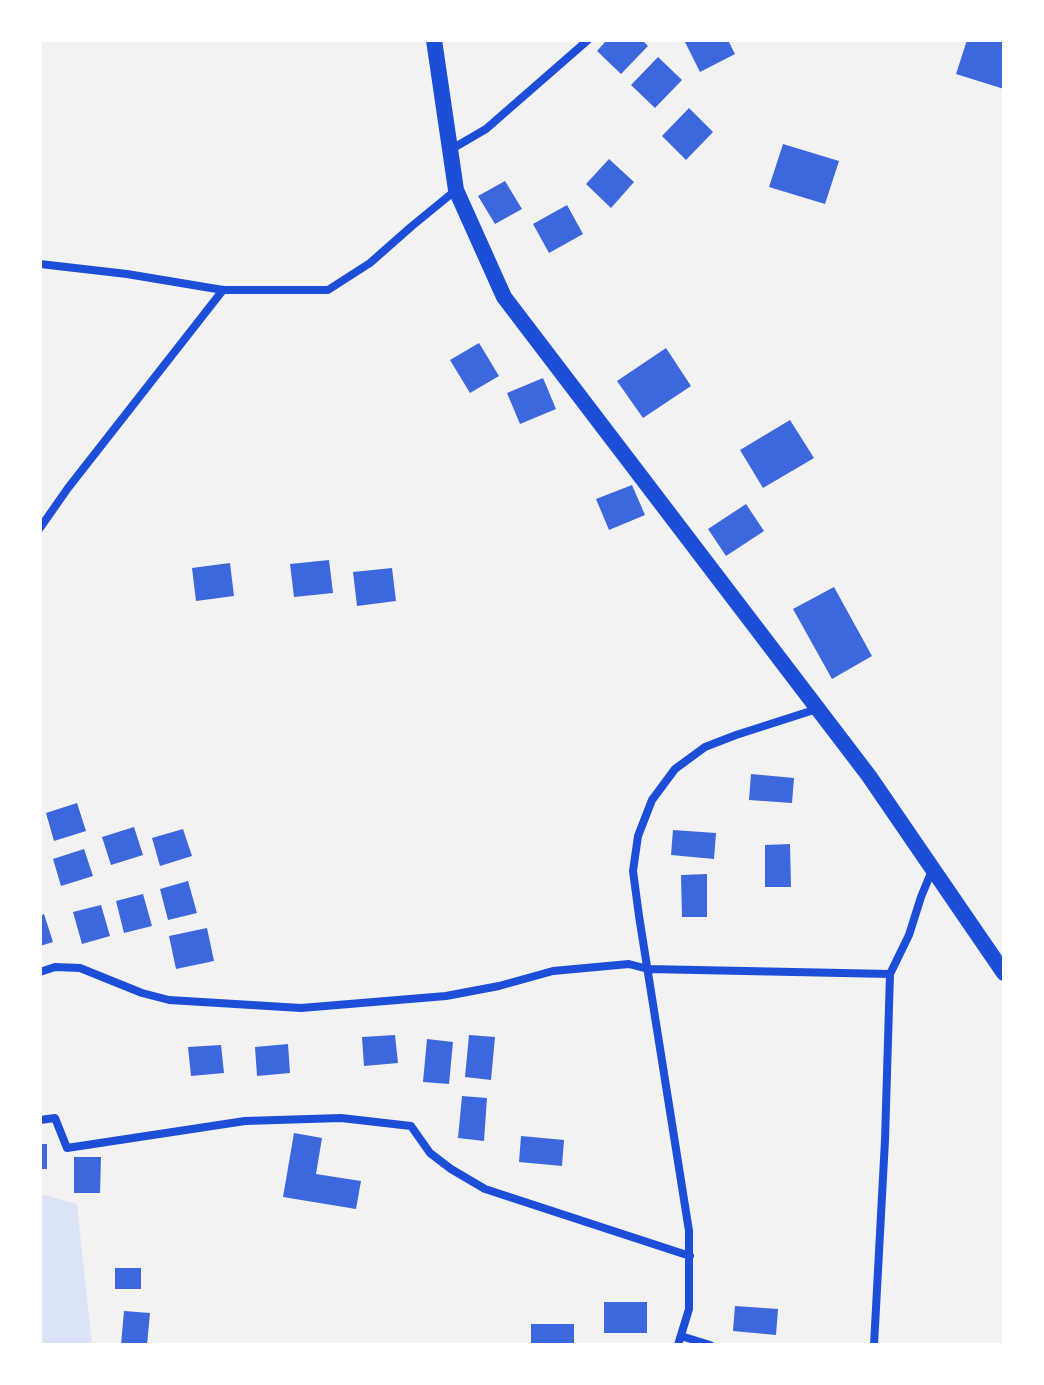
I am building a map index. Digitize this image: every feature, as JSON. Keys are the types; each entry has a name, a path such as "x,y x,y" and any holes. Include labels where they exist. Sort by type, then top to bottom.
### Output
{"main road":[{"path":"434,40 456,190 504,297 869,776 1004,973"}],"street":[{"path":"450,150 486,129 588,40"},
{"path":"40,264 223,290 328,290 370,263 456,190"},
{"path":"40,528 223,290"},
{"path":"710,1345 680,1340 689,1309 689,1231 633,871 638,836 652,800 675,769 705,747 817,709"},
{"path":"874,1345 890,974 909,935 933,867"},
{"path":"40,972 55,967 80,968 142,993 169,1000 301,1008 446,996 553,971 629,964 648,969 890,974"},
{"path":"40,1120 55,1118 67,1148 245,1121 341,1118 411,1126 430,1153 485,1189 690,1256"}],"shaded area":[{"path":"40,1194 77,1204 92,1345 40,1345"}],"building":[{"path":"607,40 642,40 648,46 621,74 597,51"},
{"path":"728,40 735,54 700,72 685,42"},
{"path":"967,40 1004,42 1004,89 956,74"},
{"path":"658,57 682,80 655,108 631,85"},
{"path":"689,108 713,132 686,160 662,136"},
{"path":"783,144 839,161 825,204 769,187"},
{"path":"609,159 634,182 611,208 586,184"},
{"path":"505,181 522,209 495,224 478,196"},
{"path":"567,205 583,234 549,253 533,224"},
{"path":"479,343 499,376 470,393 450,360"},
{"path":"666,348 691,386 643,418 617,381"},
{"path":"543,378 556,409 520,424 507,393"},
{"path":"790,420 814,458 763,488 740,450"},
{"path":"632,485 645,515 609,530 596,499"},
{"path":"746,504 764,531 726,556 708,529"},
{"path":"329,560 333,593 294,597 290,564"},
{"path":"230,563 234,596 196,601 192,568"},
{"path":"392,568 396,601 357,606 353,572"},
{"path":"834,587 872,656 832,679 793,609"},
{"path":"751,774 794,778 792,803 749,800"},
{"path":"77,803 86,831 54,841 46,813"},
{"path":"134,827 143,855 111,865 102,837"},
{"path":"183,829 192,856 160,866 152,838"},
{"path":"673,830 716,833 714,859 671,855"},
{"path":"790,844 791,887 765,887 765,845"},
{"path":"84,849 93,876 61,886 53,859"},
{"path":"707,874 707,917 682,917 681,875"},
{"path":"188,881 197,913 168,920 160,889"},
{"path":"143,894 152,926 124,933 116,901"},
{"path":"101,905 110,936 82,944 73,912"},
{"path":"44,914 53,942 40,946 40,916"},
{"path":"207,928 214,961 176,969 169,936"},
{"path":"395,1035 398,1063 364,1066 362,1037"},
{"path":"469,1035 495,1037 491,1080 465,1077"},
{"path":"427,1039 453,1042 449,1084 423,1082"},
{"path":"288,1044 290,1073 257,1076 255,1047"},
{"path":"221,1045 224,1073 191,1076 188,1047"},
{"path":"462,1096 487,1098 484,1141 458,1138"},
{"path":"294,1133 322,1138 316,1174 361,1181 356,1209 283,1197"},
{"path":"521,1136 564,1140 562,1166 519,1162"},
{"path":"40,1144 47,1144 47,1169 40,1169"},
{"path":"74,1157 101,1157 100,1193 74,1193"},
{"path":"115,1268 141,1268 141,1289 115,1289"},
{"path":"604,1302 647,1302 647,1333 604,1333"},
{"path":"735,1306 778,1309 776,1335 733,1331"},
{"path":"124,1311 150,1313 147,1345 121,1345"},
{"path":"531,1324 574,1324 574,1345 531,1345"}]}
